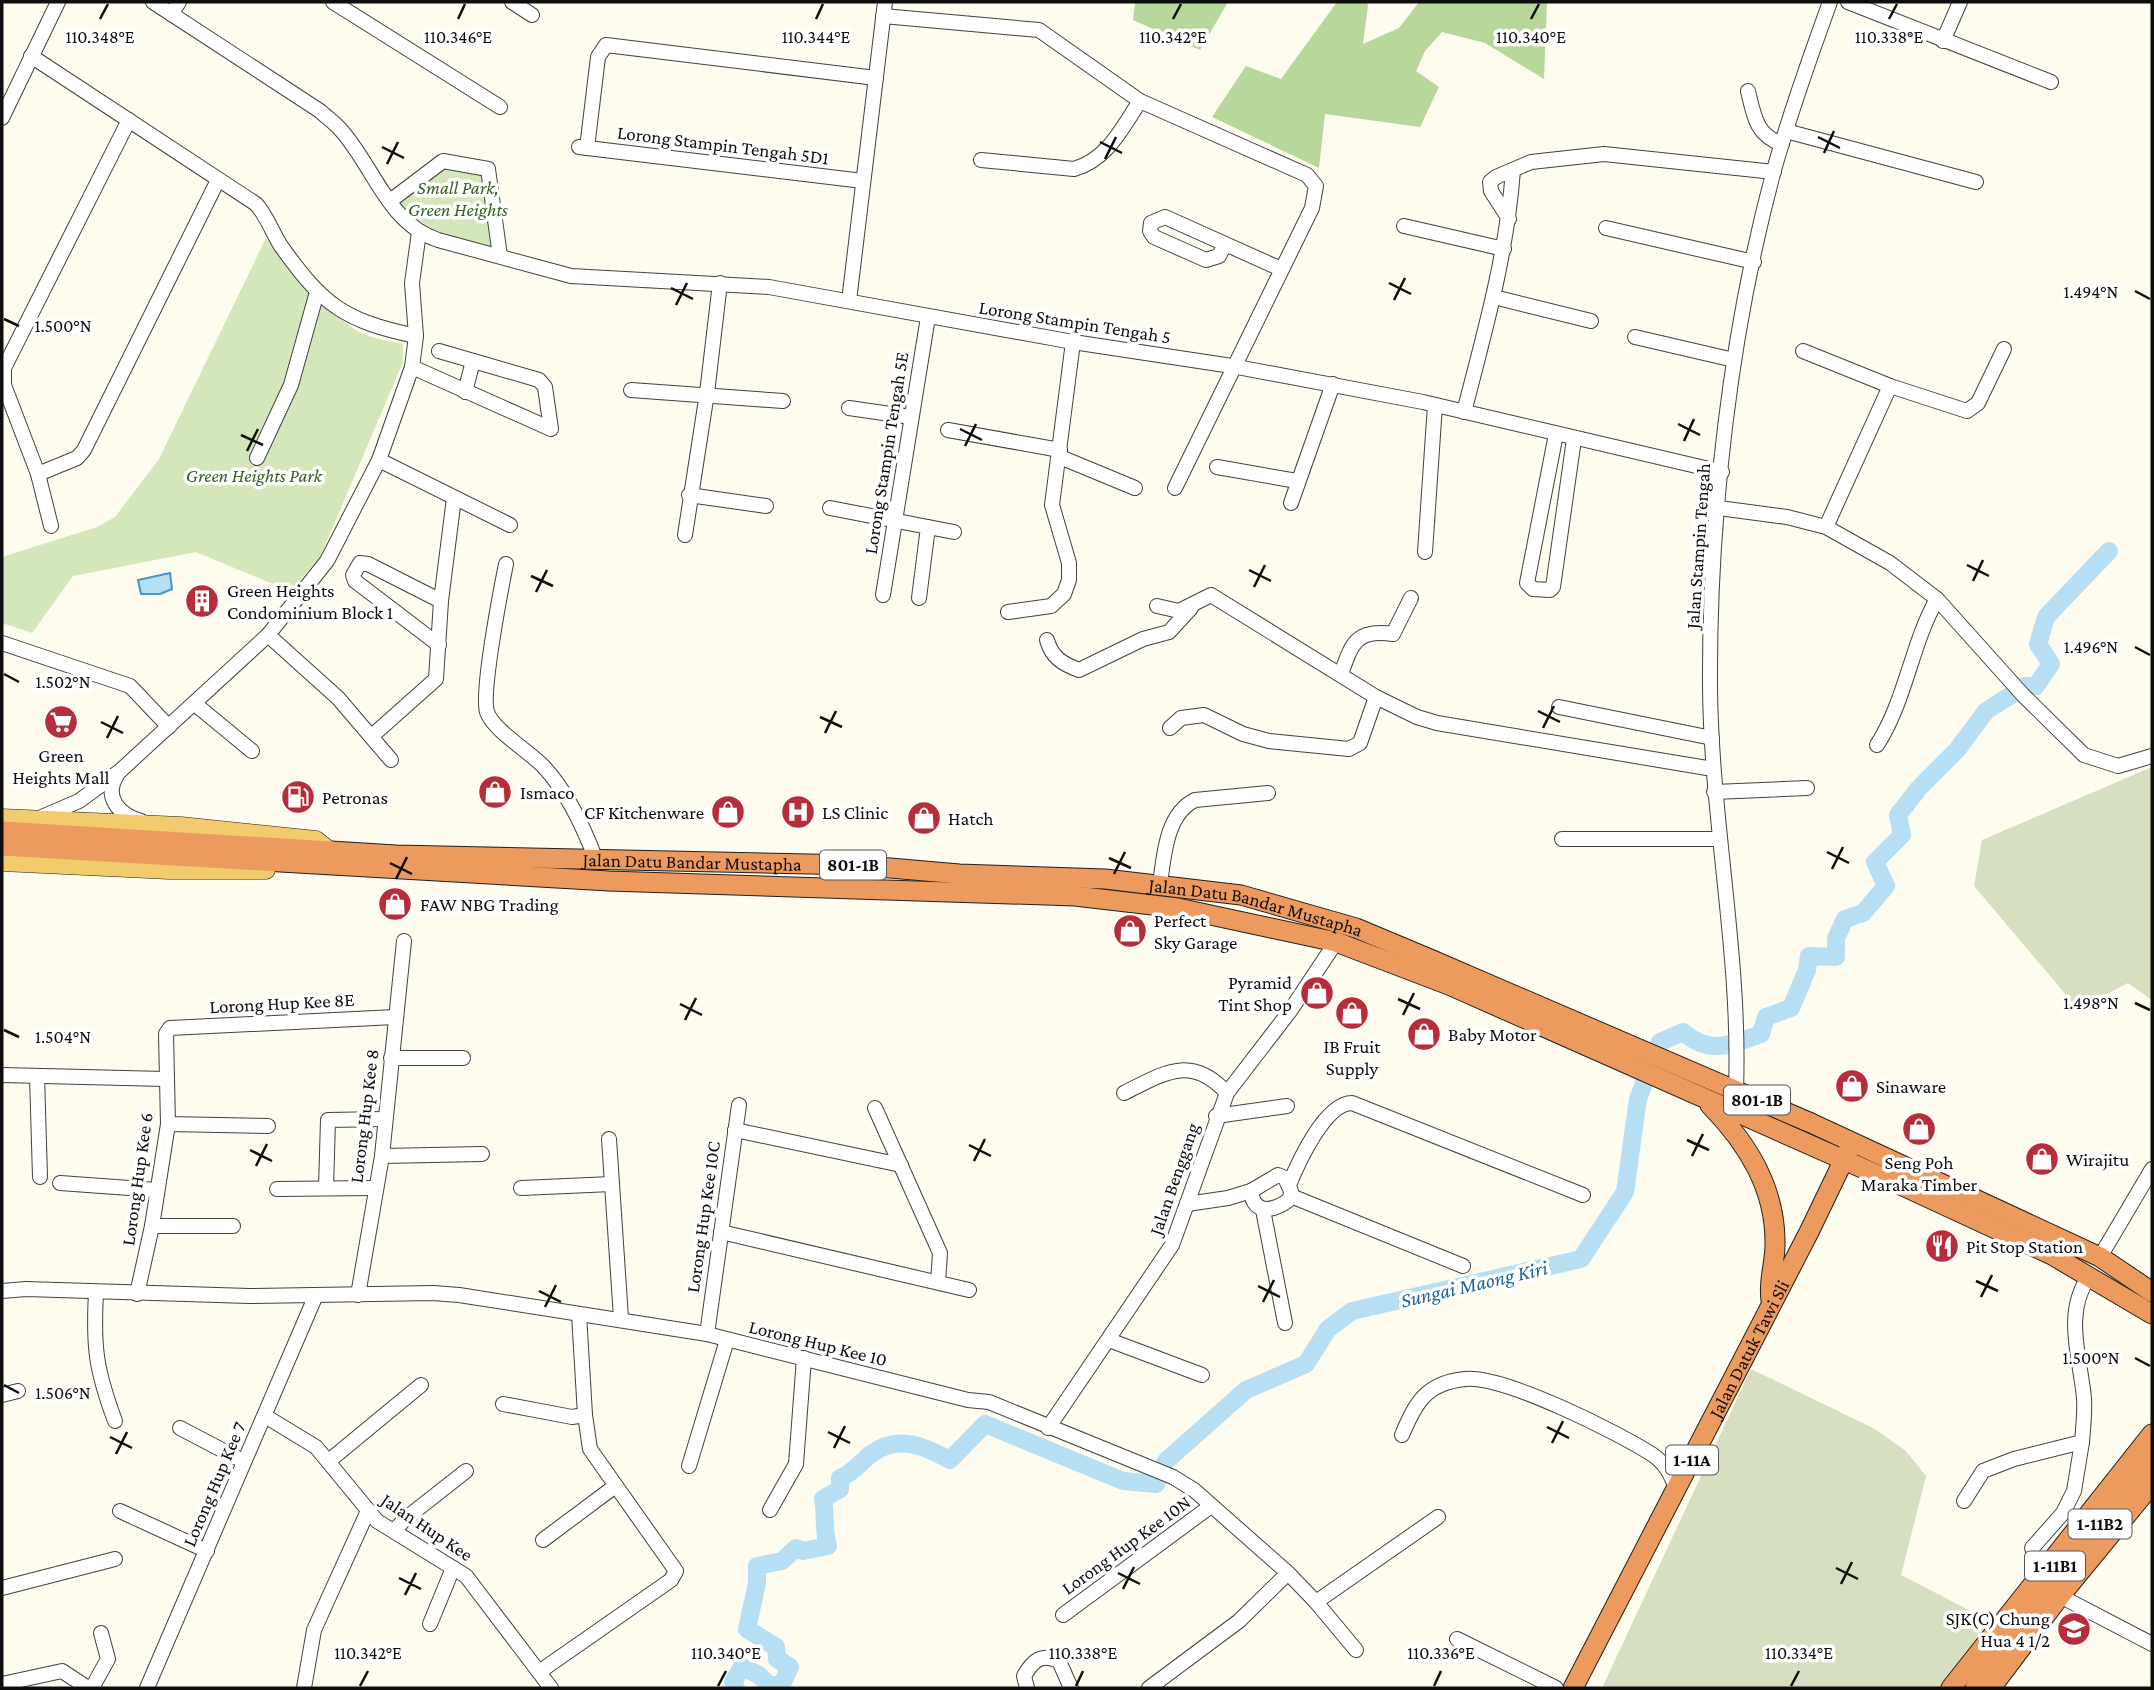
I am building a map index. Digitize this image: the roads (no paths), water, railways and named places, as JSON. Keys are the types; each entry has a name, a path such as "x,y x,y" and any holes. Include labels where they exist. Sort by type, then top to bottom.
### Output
{"highway":[{"path":"2,831 30,833"},
{"name":"Jalan Datu Bandar Mustapha","path":"30,833 609,881 1075,896 1178,908 1336,942 1651,1065 1736,1090 1811,1124 1848,1151"},
{"path":"2,846 30,833"},
{"name":"Jalan Datu Bandar Mustapha","path":"330,858 788,864 1160,884 1241,895 1356,928 1651,1065 1703,1097 1814,1147 1848,1151"},
{"path":"1703,1097 1748,1150 1763,1181 1775,1226 1773,1269 1769,1286 1771,1304"},
{"path":"1811,1124 1818,1139 1814,1147"},
{"path":"1848,1151 2100,1257 2151,1290"},
{"path":"1848,1151 2090,1275 2152,1314"},
{"name":"Jalan Datuk Tawi Sli","path":"1573,1688 1848,1151"},
{"path":"1951,1688 2152,1434"},
{"name":"1-11B1","path":"1957,1688 2152,1444"},
{"name":"1-11B2","path":"1975,1688 2020,1624 2152,1458"},
{"path":"1991,1688 2060,1596 2152,1484"}],"main road":[{"path":"2,818 30,833 155,825 316,840 330,858 313,874 2,862"},
{"path":"788,864 815,870 819,886"}],"street":[{"path":"2,118 58,2"},
{"path":"30,833 120,771 268,635 327,561 379,460 412,367 416,337 412,283 419,232 400,216 340,129 320,111 175,8 153,2"},
{"path":"332,2 500,107"},
{"path":"512,2 532,15"},
{"name":"Jalan Stampin Tengah","path":"1736,1090 1737,1050 1717,839 1712,738 1711,634 1722,472 1734,360 1774,172 1830,2"},
{"path":"1848,2 2051,82"},
{"path":"1943,41 1960,2"},
{"path":"849,301 884,9 1039,30 1140,101 1307,175 1316,186 1312,208 1232,366 1175,488"},
{"name":"Lorong Stampin Tengah 5D1","path":"863,181 582,147 598,57 606,45 876,78"},
{"path":"31,56 248,198 264,213 279,243 317,292 341,313 362,322 416,337"},
{"path":"1748,90 1758,128 1763,136 1784,137 1976,182"},
{"path":"981,160 1074,169 1087,165 1104,152 1140,101"},
{"path":"51,526 38,474 4,385 4,368 129,120"},
{"path":"1509,219 1491,191 1490,183 1531,162 1604,154 1774,172"},
{"path":"390,201 443,162 488,169 499,256"},
{"path":"1464,412 1504,249 1513,170"},
{"path":"38,474 77,458 84,450 218,180"},
{"path":"1226,244 1219,256 1206,260 1154,237 1150,230 1151,223 1165,217 1226,244 1281,269"},
{"path":"1404,226 1504,249"},
{"path":"1606,228 1754,262"},
{"name":"Lorong Stampin Tengah 5","path":"419,232 571,276 769,287 1073,342 1333,384 1722,472"},
{"path":"685,535 707,393 720,283"},
{"path":"257,458 291,385 317,292"},
{"path":"1494,297 1591,321"},
{"name":"Lorong Stampin Tengah 5E","path":"883,595 928,317"},
{"path":"1635,337 1734,360"},
{"path":"1008,612 1051,606 1064,593 1069,580 1069,563 1052,505 1073,342"},
{"path":"1803,351 1961,411 1972,410 2004,349"},
{"path":"412,367 549,430 552,426 543,383 439,351"},
{"path":"465,391 473,360"},
{"path":"1292,503 1297,481 1333,384"},
{"path":"1826,527 1890,386"},
{"path":"631,390 707,393 783,401"},
{"path":"1425,551 1435,405"},
{"path":"849,408 911,417"},
{"path":"948,430 1060,453 1135,488"},
{"path":"1556,434 1527,583 1533,589 1550,590 1553,587 1574,439"},
{"path":"379,460 510,525"},
{"path":"1217,467 1297,481"},
{"path":"690,495 766,506"},
{"path":"373,735 432,685 438,670 441,601 454,498"},
{"path":"830,508 954,532"},
{"path":"1719,508 1787,517 1826,527 1890,563 1937,598 2023,695 2073,746 2096,761 2118,766 2152,756"},
{"path":"919,598 928,527"},
{"path":"439,645 355,581 353,575 360,563 368,564 441,601"},
{"path":"506,564 490,665 486,710 492,721 544,767 559,785 586,834 596,860"},
{"path":"1157,606 1180,611 1211,595 1376,697 1437,723 1713,769"},
{"path":"1341,674 1351,644 1362,636 1393,634 1411,598"},
{"path":"1877,744 1898,703 1922,626 1937,598"},
{"path":"1047,640 1050,652 1062,663 1079,670 1143,639 1169,632 1186,617 1195,601"},
{"path":"268,635 338,698 373,735 391,760"},
{"path":"2,642 130,686 169,727"},
{"path":"1170,728 1181,719 1204,715 1243,734 1269,741 1349,749 1360,743 1376,697"},
{"path":"195,704 252,751"},
{"path":"1559,707 1712,738"},
{"path":"120,771 111,784 117,808 132,818 155,825"},
{"path":"1714,792 1807,788"},
{"path":"1160,884 1167,835 1187,803 1268,793"},
{"path":"1562,839 1717,839"},
{"name":"Lorong Hup Kee 8","path":"358,1295 374,1188 382,1156 404,941"},
{"name":"Jalan Benggang","path":"1048,1428 1165,1257 1187,1204 1216,1116 1227,1093 1290,1011 1336,942"},
{"name":"Lorong Hup Kee 8E","path":"170,1028 395,1017"},
{"name":"Lorong Hup Kee 6","path":"137,1294 152,1226 167,1124 166,1034 170,1028"},
{"path":"391,1058 463,1058"},
{"path":"1124,1093 1170,1069 1201,1072 1227,1093"},
{"path":"2,1075 165,1079"},
{"path":"37,1076 40,1177"},
{"path":"1187,1204 1228,1198 1286,1202 1286,1185 1298,1161 1332,1110 1344,1103 1583,1195"},
{"name":"Lorong Hup Kee 10C","path":"706,1334 739,1105"},
{"path":"1216,1116 1287,1106"},
{"path":"874,1108 940,1253 938,1282"},
{"path":"326,1188 327,1120 384,1119"},
{"path":"167,1124 268,1126"},
{"path":"735,1130 901,1165"},
{"path":"609,1139 621,1318"},
{"path":"382,1156 482,1154"},
{"path":"2100,1257 2152,1169"},
{"path":"60,1183 157,1190"},
{"path":"522,1188 612,1184"},
{"path":"1256,1200 1286,1185"},
{"path":"1286,1185 1463,1266"},
{"path":"277,1189 374,1188"},
{"path":"1256,1200 1284,1324"},
{"path":"152,1226 233,1226"},
{"path":"721,1232 968,1290"},
{"path":"2032,1548 2063,1513 2074,1491 2082,1442 2084,1398 2074,1312 2078,1291 2090,1275"},
{"path":"2,1291 26,1289 137,1294 316,1295"},
{"path":"96,1293 93,1342 99,1377 115,1421"},
{"name":"Lorong Hup Kee 10","path":"316,1295 433,1293 621,1318 706,1334 968,1401 989,1402 1173,1477 1212,1506 1288,1573 1356,1650"},
{"path":"294,1295 303,1326"},
{"name":"Lorong Hup Kee 7","path":"147,1688 316,1295"},
{"path":"539,1672 675,1576 674,1567 614,1487 590,1449 585,1415 579,1314"},
{"path":"689,1466 727,1340"},
{"path":"1109,1340 1202,1375"},
{"path":"770,1510 796,1464 804,1359"},
{"path":"1402,1435 1416,1402 1431,1389 1466,1379 1481,1380 1565,1410 1654,1456 1670,1471 1676,1490"},
{"path":"330,1460 421,1385"},
{"path":"2,1395 18,1391"},
{"path":"503,1404 572,1417 585,1415"},
{"name":"Jalan Hup Kee","path":"265,1416 316,1447 330,1460 367,1513 466,1576 551,1688"},
{"path":"180,1428 243,1461"},
{"path":"1964,1501 1983,1471 2014,1459 2082,1442"},
{"path":"394,1531 405,1519 466,1471"},
{"path":"543,1541 614,1487"},
{"name":"Lorong Hup Kee 10N","path":"1063,1615 1212,1506"},
{"path":"120,1511 207,1550"},
{"path":"304,1688 314,1630 367,1513"},
{"path":"1316,1602 1438,1517"},
{"path":"2,1587 115,1559"},
{"path":"430,1624 453,1568"},
{"path":"1149,1688 1239,1621 1288,1573"},
{"path":"2060,1596 2152,1644"},
{"path":"2,1684 62,1671 90,1688 108,1659 101,1633"},
{"path":"1457,1639 1556,1688"},
{"path":"1027,1688 1024,1675 1033,1662 1042,1657 1059,1661 1071,1688"}],"water":[{"path":"170,573 172,589 160,594 141,594 138,580"}],"waterway":[{"name":"Sungai Maong Kiri","path":"736,1688 733,1682 742,1667 759,1675 771,1687 783,1682 790,1667 777,1659 776,1647 747,1629 757,1583 757,1566 782,1561 796,1548 803,1551 828,1546 823,1499 840,1489 840,1478 881,1448 901,1443 911,1444 950,1460 985,1424 1123,1481 1156,1484 1166,1461 1246,1390 1306,1364 1328,1329 1352,1311 1581,1259 1625,1192 1638,1099 1660,1042 1683,1032 1702,1044 1730,1044 1761,1034 1766,1017 1791,1008 1807,970 1809,956 1836,957 1836,938 1845,919 1863,913 1886,886 1875,862 1902,835 1898,815 1919,788 1957,750 1986,711 2025,686 2036,686 2051,664 2038,644 2046,617 2109,551"}],"place":[{"name":"Green Heights Condominium Block 1","path":"202,601"},
{"name":"Green Heights Mall","path":"61,722"},
{"name":"Ismaco","path":"495,792"},
{"name":"Petronas","path":"298,797"},
{"name":"CF Kitchenware","path":"728,812"},
{"name":"LS Clinic","path":"798,812"},
{"name":"Hatch","path":"924,818"},
{"name":"FAW NBG Trading","path":"395,904"},
{"name":"Perfect Sky Garage","path":"1130,931"},
{"name":"Pyramid Tint Shop","path":"1317,993"},
{"name":"IB Fruit Supply","path":"1352,1013"},
{"name":"Baby Motor","path":"1424,1034"},
{"name":"Sinaware","path":"1852,1086"},
{"name":"Seng Poh Maraka Timber","path":"1919,1129"},
{"name":"Wirajitu","path":"2042,1159"},
{"name":"Pit Stop Station","path":"1942,1246"},
{"name":"SJK(C) Chung Hua 4 1/2","path":"2074,1629"}],"park label":[{"name":"Small Park, Green Heights","path":"458,198"},
{"name":"Green Heights Park","path":"254,475"}]}
